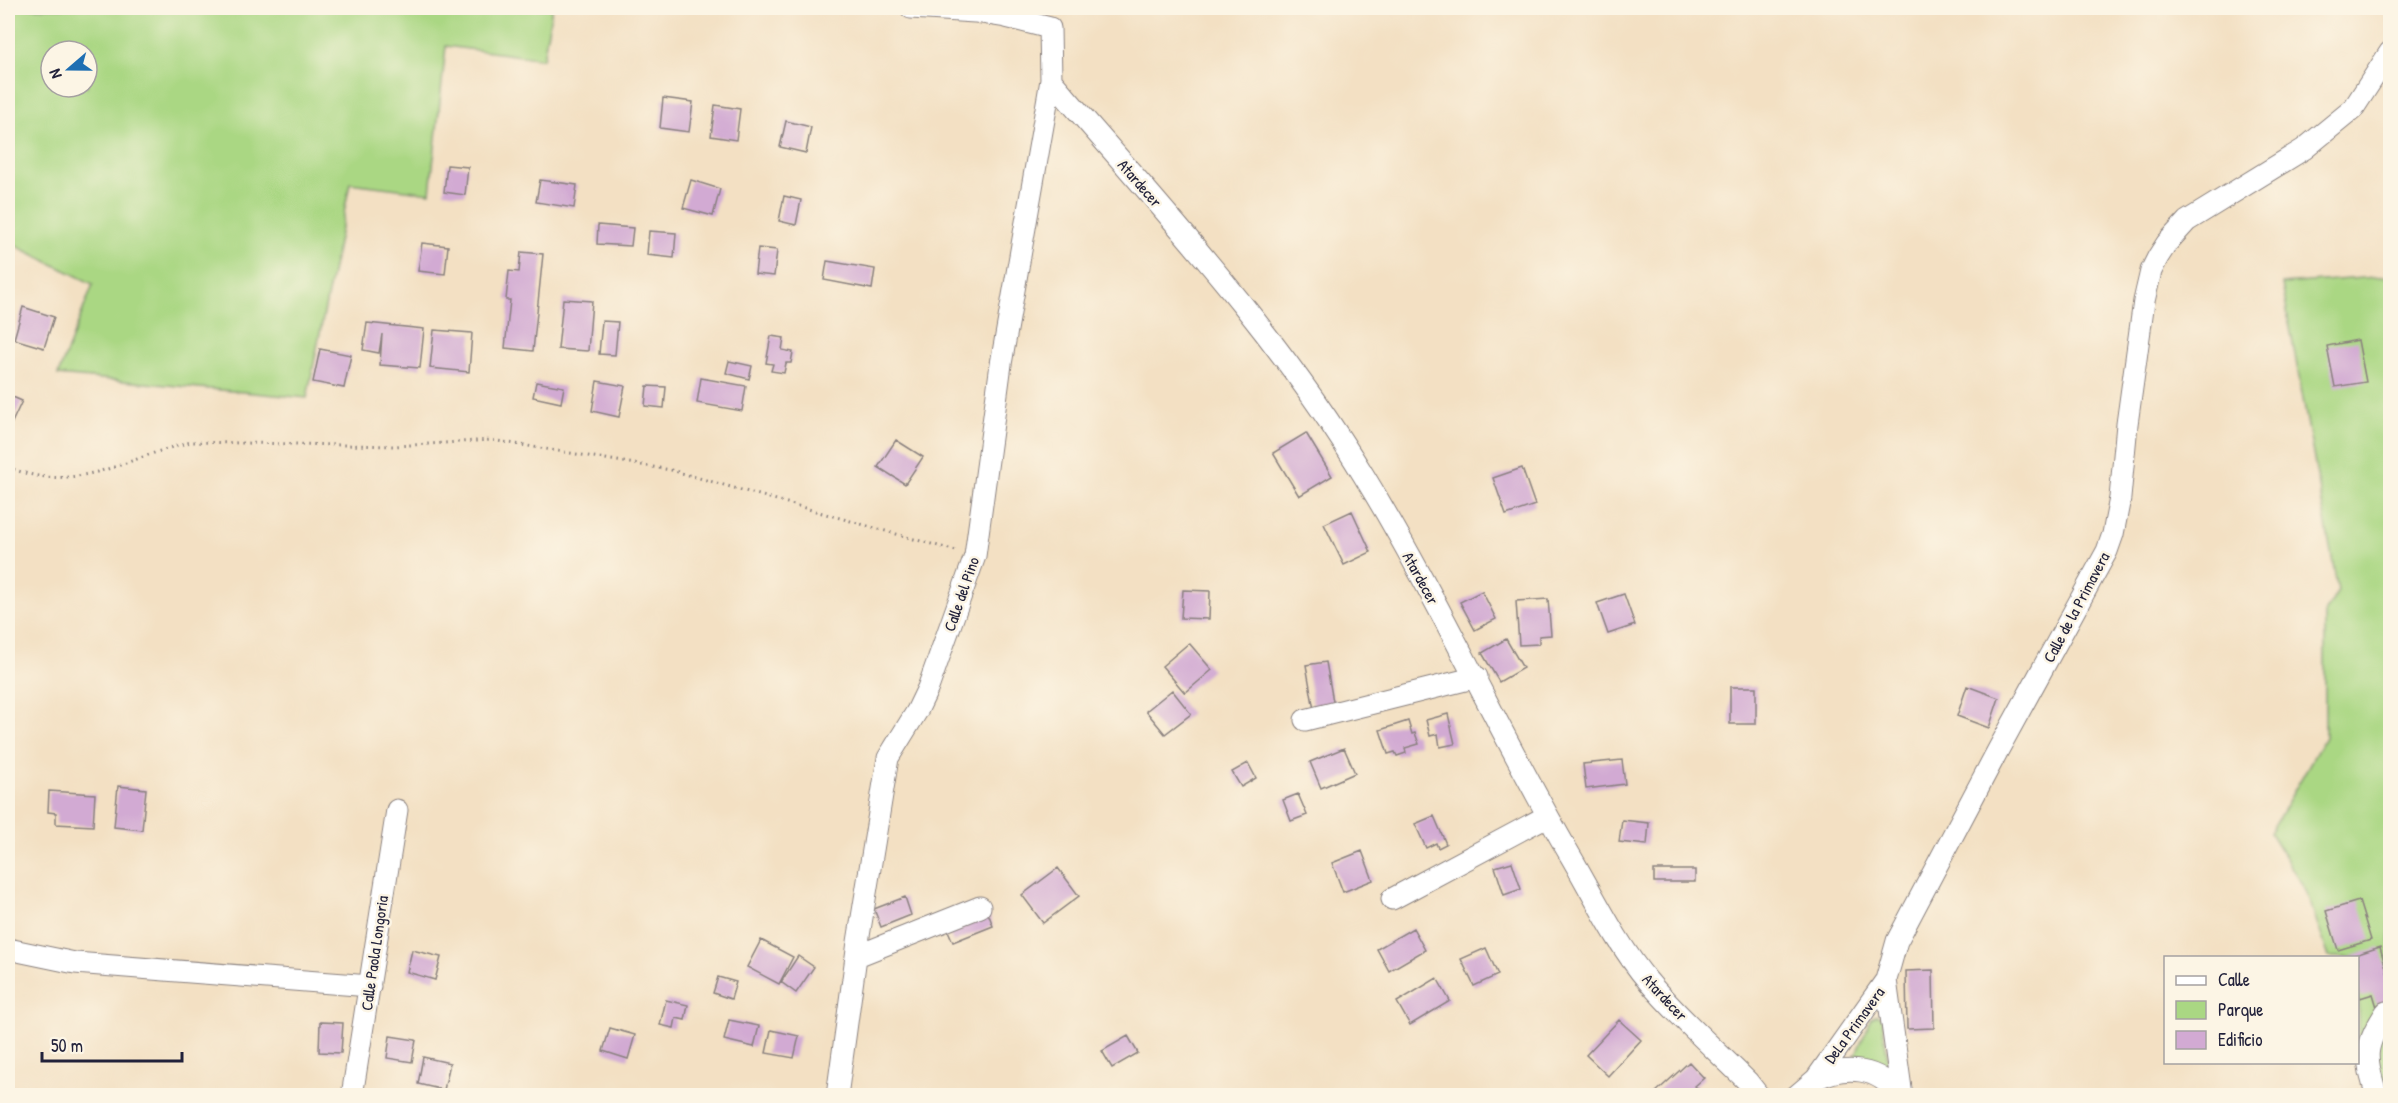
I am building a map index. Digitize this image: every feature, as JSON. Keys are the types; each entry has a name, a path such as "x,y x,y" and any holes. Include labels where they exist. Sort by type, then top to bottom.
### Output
{"street":[{"path":"911,8 975,12 1050,28 1051,80"},
{"name":"Calle de la Primavera","path":"1900,1095 1886,980 1897,941 2107,551 2120,498 2127,424 2144,301 2151,271 2167,243 2187,221 2304,149 2353,109 2391,52"},
{"name":"Calle del Pino","path":"837,1095 888,758 917,711 928,688 975,556 1001,364 1051,80"},
{"name":"Atardecer","path":"1051,80 1238,296 1325,412 1367,479 1477,677 1547,816 1610,925 1647,980 1759,1095"},
{"path":"1305,720 1477,677"},
{"name":"Calle Paola Longoria","path":"352,1095 370,986 379,911 397,810"},
{"path":"1392,899 1547,816"},
{"path":"857,956 980,907"},
{"path":"8,948 75,963 370,986"},
{"name":"DeLa Primavera","path":"1796,1095 1816,1079 1886,980"},
{"path":"2377,1095 2368,1066 2368,1047 2372,1034 2386,1012"},
{"path":"1816,1079 1838,1070 1863,1071 1885,1080 1900,1095"}],"path":[{"path":"8,466 29,475 71,478 92,474 191,442 395,446 492,440 671,470 975,556"}],"green space":[{"path":"8,8 552,8 543,59 446,46 430,193 350,183 307,398 58,375 93,284 8,242"},
{"path":"2390,276 2390,1095 2378,1095 2359,1041 2359,956 2329,956 2306,891 2270,833 2325,737 2325,613 2338,591 2282,284"},
{"path":"1877,1015 1882,1017 1890,1076 1872,1062 1854,1058 1872,1018"}],"building":[{"path":"663,98 693,102 689,132 660,128"},
{"path":"715,105 740,109 736,140 711,136"},
{"path":"786,121 811,127 806,153 780,147"},
{"path":"447,165 468,167 465,195 444,192"},
{"path":"540,180 577,185 574,208 536,202"},
{"path":"691,180 720,189 713,216 683,208"},
{"path":"784,196 801,200 796,225 779,221"},
{"path":"598,225 633,228 631,246 597,244"},
{"path":"649,231 676,233 674,258 647,255"},
{"path":"422,243 448,246 445,274 418,271"},
{"path":"758,248 777,250 774,276 755,274"},
{"path":"521,252 543,254 533,351 505,348 510,300 506,300 509,271 519,272"},
{"path":"827,261 875,269 872,289 824,280"},
{"path":"563,299 592,301 588,351 558,349"},
{"path":"23,307 54,317 44,348 14,339"},
{"path":"602,321 618,322 615,355 599,354"},
{"path":"367,323 424,329 420,368 380,365 382,334 379,353 363,350"},
{"path":"434,330 472,333 469,372 430,368"},
{"path":"771,336 784,338 782,350 793,352 791,363 786,363 784,373 771,371 773,364 766,363"},
{"path":"2358,340 2366,382 2335,387 2327,346"},
{"path":"320,349 351,355 344,388 313,382"},
{"path":"729,361 752,366 749,379 726,373"},
{"path":"701,378 746,386 742,411 697,403"},
{"path":"597,381 625,386 619,417 592,411"},
{"path":"536,382 564,387 561,403 533,397"},
{"path":"647,386 666,387 664,408 645,406"},
{"path":"8,395 22,401 8,431"},
{"path":"1306,433 1332,476 1299,496 1273,453"},
{"path":"896,440 923,457 905,484 878,467"},
{"path":"1522,468 1535,505 1506,515 1493,478"},
{"path":"1352,511 1371,552 1344,565 1324,524"},
{"path":"1183,590 1210,591 1209,619 1181,618"},
{"path":"1482,591 1496,619 1475,630 1460,602"},
{"path":"1624,594 1635,625 1608,634 1597,603"},
{"path":"1548,599 1551,635 1539,636 1539,644 1519,645 1516,601"},
{"path":"1506,639 1523,668 1499,682 1482,653"},
{"path":"1189,643 1212,670 1185,693 1162,666"},
{"path":"1326,662 1334,707 1314,710 1306,665"},
{"path":"1967,686 1999,698 1989,728 1957,716"},
{"path":"1730,687 1756,687 1756,724 1730,724"},
{"path":"1172,690 1191,714 1165,734 1146,711"},
{"path":"1448,714 1455,744 1440,747 1438,734 1430,736 1426,720"},
{"path":"1408,721 1412,734 1415,733 1419,744 1405,748 1406,753 1397,756 1395,752 1388,754 1380,730"},
{"path":"1344,748 1355,773 1321,788 1310,762"},
{"path":"1622,760 1625,784 1586,789 1583,764"},
{"path":"1248,763 1256,778 1241,787 1232,772"},
{"path":"118,786 146,789 142,830 114,827"},
{"path":"49,791 95,794 93,826 56,824 56,813 48,812"},
{"path":"1298,794 1307,815 1291,821 1283,800"},
{"path":"1434,816 1446,844 1438,848 1436,843 1426,848 1415,824"},
{"path":"1622,820 1649,823 1647,845 1619,842"},
{"path":"1362,851 1373,880 1343,892 1332,863"},
{"path":"1512,862 1521,889 1504,895 1495,867"},
{"path":"1058,868 1079,896 1043,923 1022,895"},
{"path":"1654,870 1695,870 1695,882 1654,882"},
{"path":"905,897 911,915 881,927 874,909"},
{"path":"2359,901 2371,940 2338,950 2326,911"},
{"path":"987,910 993,926 953,942 946,926"},
{"path":"1413,928 1425,950 1389,971 1377,949"},
{"path":"761,940 793,957 779,984 747,967"},
{"path":"2380,947 2390,982 2390,1003 2377,1007 2373,994 2360,998 2359,956 2352,956"},
{"path":"1486,948 1498,975 1474,986 1461,959"},
{"path":"412,950 441,957 435,980 407,972"},
{"path":"798,956 814,967 796,993 781,982"},
{"path":"1933,970 1934,1028 1907,1029 1906,971"},
{"path":"718,977 736,982 731,999 713,993"},
{"path":"1437,978 1450,1001 1410,1025 1397,1002"},
{"path":"666,1000 688,1005 685,1020 676,1018 674,1028 660,1025"},
{"path":"729,1020 759,1026 754,1047 724,1040"},
{"path":"1619,1020 1641,1040 1608,1076 1586,1055"},
{"path":"320,1022 343,1023 341,1053 319,1052"},
{"path":"610,1028 635,1035 628,1059 603,1051"},
{"path":"771,1030 799,1036 794,1058 766,1053"},
{"path":"390,1036 416,1040 412,1062 387,1058"},
{"path":"1128,1036 1138,1053 1112,1068 1102,1051"},
{"path":"423,1057 450,1063 444,1090 418,1084"},
{"path":"1689,1062 1704,1078 1695,1086 1703,1094 1657,1096 1655,1093"}]}
